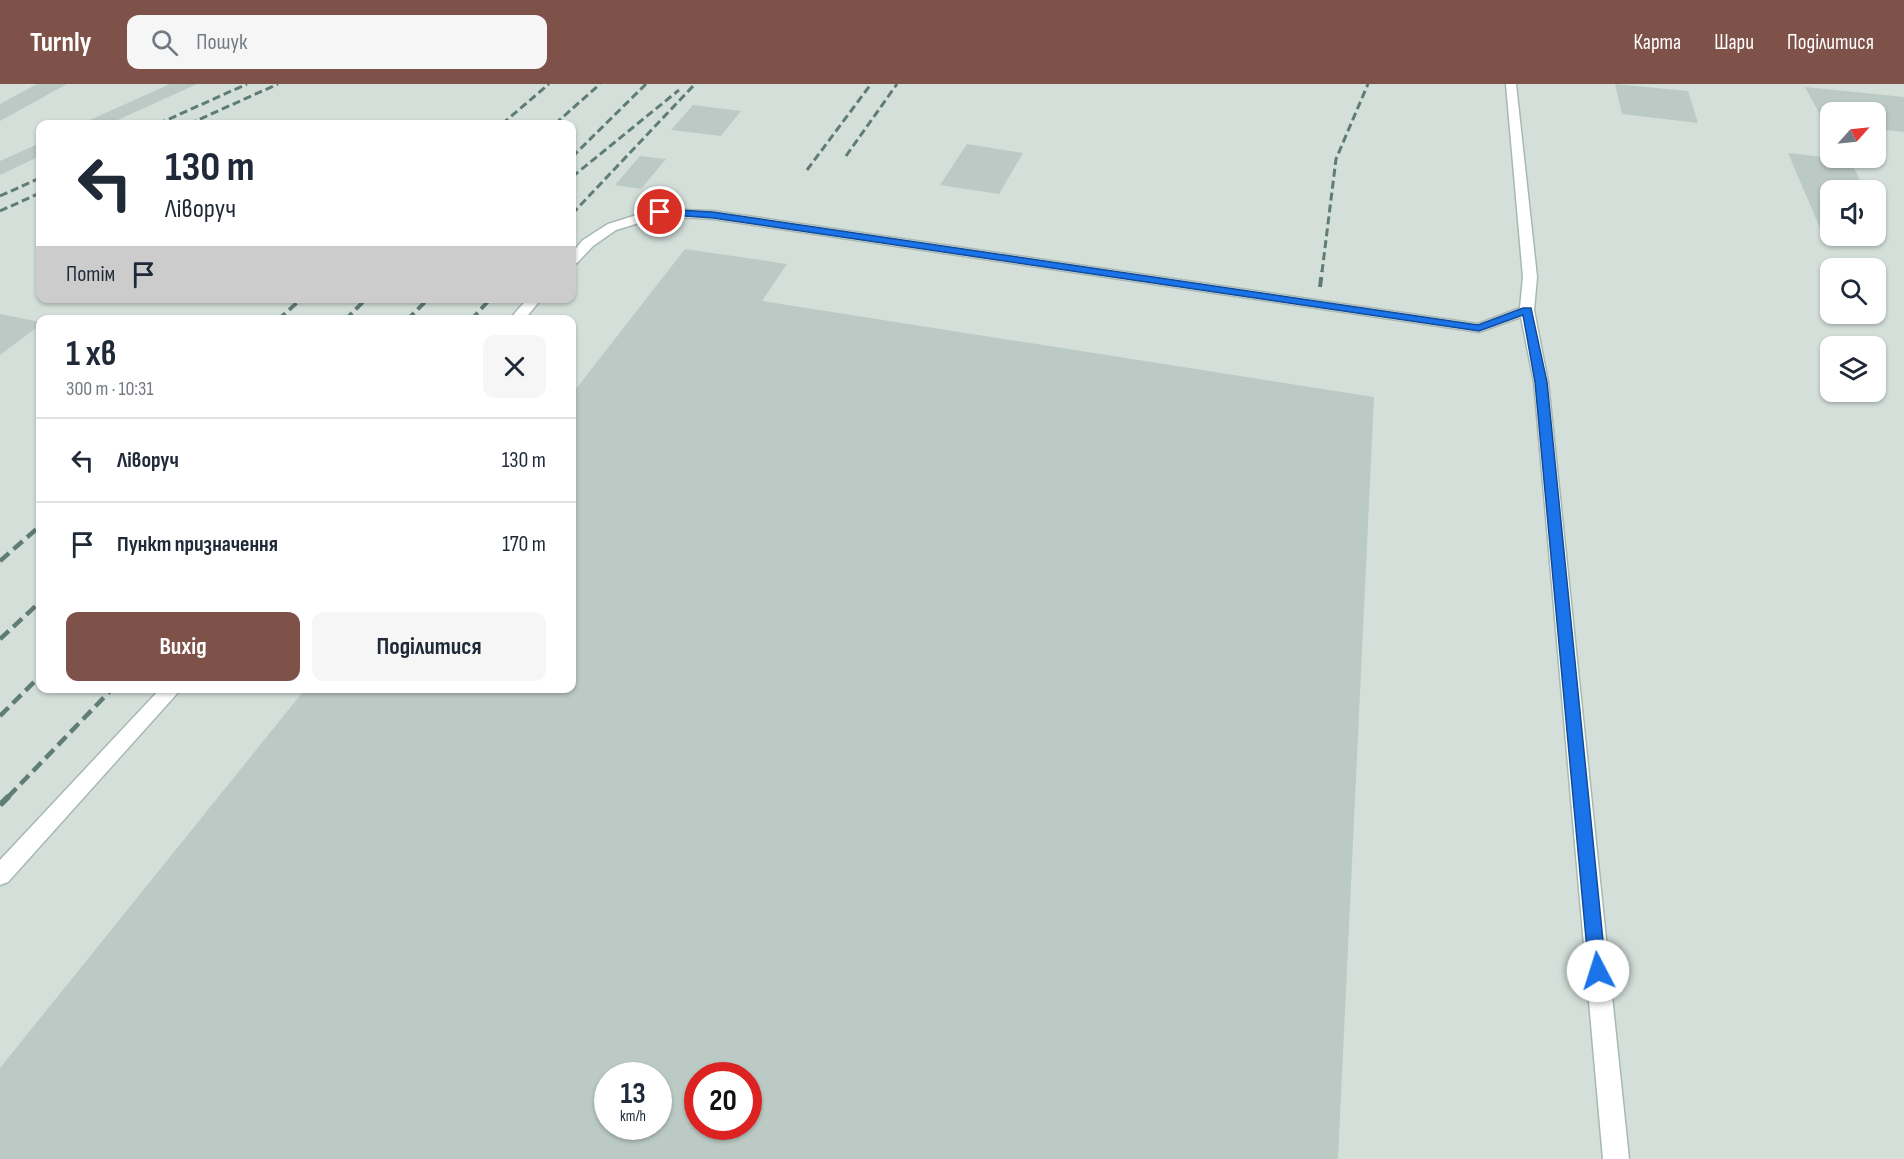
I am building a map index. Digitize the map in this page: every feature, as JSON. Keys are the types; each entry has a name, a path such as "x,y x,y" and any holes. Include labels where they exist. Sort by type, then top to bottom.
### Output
{"lane":[{"path":"1511,84 1530,278 1527,310 1541,382 1616,1159"},
{"path":"576,256 588,243 612,227 660,212 713,215 1479,328 1527,310"},
{"path":"521,315 531,303"},
{"path":"0,875 169,693"}],"shaded area":[{"path":"0,84 1904,84 1904,1159 0,1159"}],"building":[{"path":"37,84 67,84 0,121 0,104"},
{"path":"170,84 197,84 118,120 90,120"},
{"path":"1615,84 1688,91 1698,123 1622,114"},
{"path":"1805,87 1904,97 1904,132 1886,130 1886,102 1820,102 1820,115"},
{"path":"693,105 741,111 721,136 671,130"},
{"path":"967,144 1023,153 999,194 940,185"},
{"path":"36,145 36,158 0,175 0,161"},
{"path":"1788,153 1820,157 1820,168 1854,168 1860,180 1820,180 1820,228"},
{"path":"640,156 666,159 641,189 615,185"},
{"path":"685,249 787,264 762,301 1374,397 1338,1159 0,1159 0,1068 302,693 576,693 576,389"},
{"path":"0,314 36,321 36,328 0,355"}],"railway":[{"path":"167,120 247,84"},
{"path":"198,120 278,84"},
{"path":"507,120 549,84"},
{"path":"560,120 600,84"},
{"path":"576,153 646,84"},
{"path":"576,210 695,84"},
{"path":"807,170 871,84"},
{"path":"846,156 897,84"},
{"path":"1322,272 1336,159 1368,84"},
{"path":"576,174 679,90"},
{"path":"0,196 36,180"},
{"path":"0,211 36,195"},
{"path":"1320,287 1322,271"},
{"path":"283,315 297,303"},
{"path":"350,315 362,303"},
{"path":"412,315 424,303"},
{"path":"476,315 486,303"},
{"path":"0,561 36,530"},
{"path":"0,639 36,606"},
{"path":"0,716 36,680"},
{"path":"8,797 108,693"},
{"path":"0,805 8,797"}],"route":[{"path":"660,212 713,215 1479,328 1527,310 1541,382 1598,971"}]}
